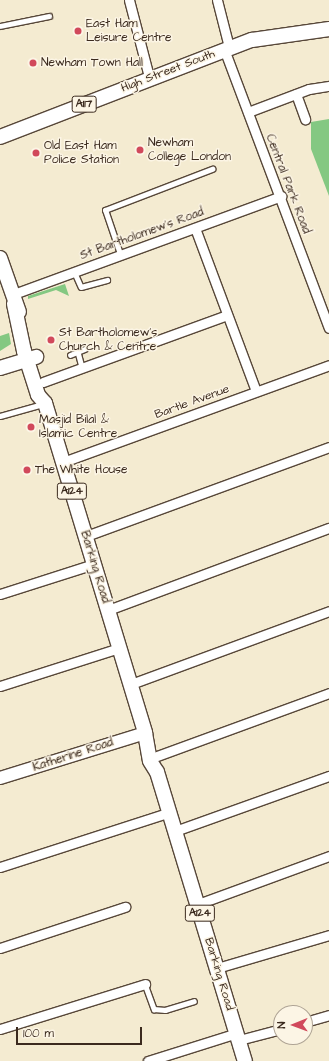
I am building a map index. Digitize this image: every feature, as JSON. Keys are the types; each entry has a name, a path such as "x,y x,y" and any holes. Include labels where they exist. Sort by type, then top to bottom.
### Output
{"main road":[{"name":"High Street South","path":"0,146 6,136 149,77 227,48 278,34 329,29"},
{"name":"Barking Road","path":"0,258 30,354 43,382 45,402 131,684 145,733 150,761 157,772 170,812 245,1061"},
{"name":"Barking Road","path":"30,354 38,394 45,402"},
{"path":"0,358 30,354"},
{"path":"0,368 30,354"},
{"name":"Barking Road","path":"145,733 157,756 157,772"},
{"name":"Katherine Road","path":"0,778 145,733"}],"street":[{"path":"129,0 149,77"},
{"name":"Central Park Road","path":"217,0 227,48 248,112 281,196 329,328"},
{"path":"248,112 296,94 329,86"},
{"path":"296,94 305,119"},
{"name":"St Bartholomew's Road","path":"12,299 74,271 281,196"},
{"path":"195,228 256,391"},
{"path":"43,382 227,315"},
{"name":"Bartle Avenue","path":"63,462 329,365"},
{"path":"86,536 329,447"},
{"path":"108,610 329,528"},
{"path":"0,594 94,564"},
{"path":"131,684 329,611"},
{"path":"0,686 119,648"},
{"path":"157,756 329,693"},
{"path":"175,831 329,776"},
{"path":"0,867 170,812"},
{"path":"198,904 329,856"},
{"path":"0,948 125,907"},
{"path":"217,968 329,935"},
{"path":"0,1029 145,984"},
{"path":"313,1019 329,1014"},
{"path":"148,1061 238,1037 273,1030"}],"lane":[{"path":"0,26 49,16"},
{"path":"120,254 105,210 212,169"},
{"path":"74,271 81,287 107,280"},
{"path":"70,355 85,349"},
{"path":"78,352 82,367"},
{"path":"0,416 45,402"},
{"path":"145,984 154,1009 165,1010 194,1001"}],"green space":[{"path":"329,119 329,196 311,149 311,122"},
{"path":"65,284 69,296 56,290 28,299 28,296"},
{"path":"9,333 11,344 0,351 0,336"}],"place":[{"name":"East Ham Leisure Centre","path":"78,31"},
{"name":"Newham Town Hall","path":"33,63"},
{"name":"Newham College London","path":"140,150"},
{"name":"Old East Ham Police Station","path":"36,153"},
{"name":"St Bartholomew's Church & Centre","path":"51,340"},
{"name":"Masjid Bilal & Islamic Centre","path":"31,427"},
{"name":"The White House","path":"27,470"}]}
